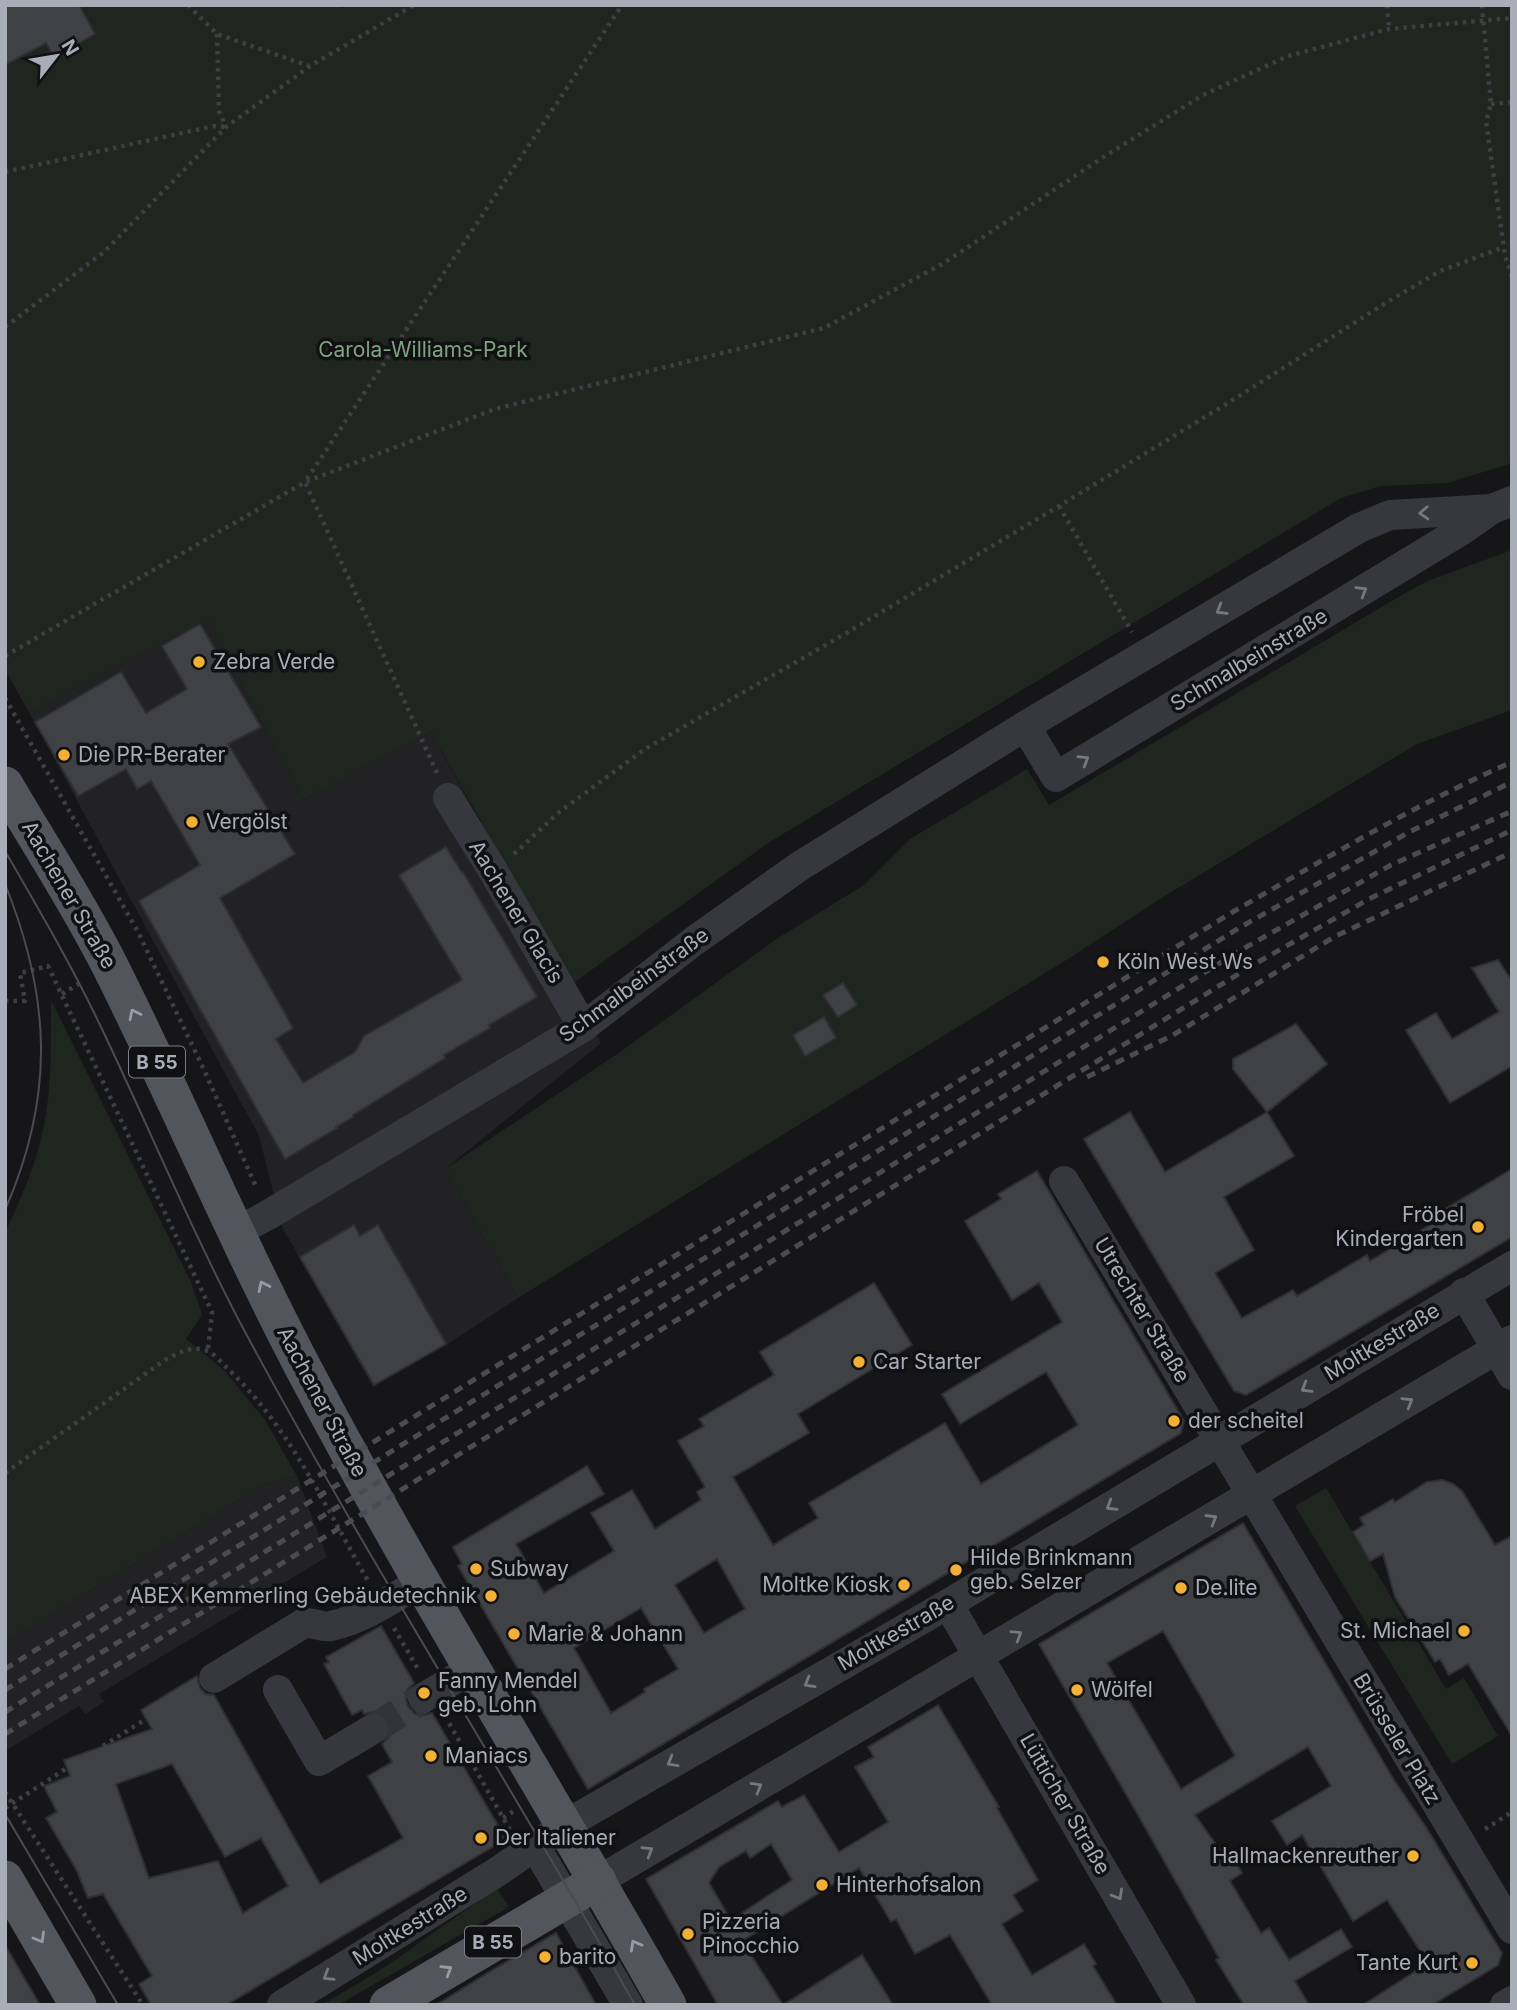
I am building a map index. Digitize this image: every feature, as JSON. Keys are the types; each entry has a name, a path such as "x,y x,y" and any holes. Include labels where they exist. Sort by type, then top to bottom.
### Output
{"main road":[{"name":"Aachener Straße","path":"5,785 110,964 292,1348 338,1434 668,2005"},
{"path":"5,1879 78,2005"},
{"name":"B 55","path":"388,2005 598,1881"}],"street":[{"name":"Schmalbeinstraße","path":"236,1232 583,1027 694,941 800,866 1025,726 1359,528 1390,515 1502,505"},
{"name":"Schmalbeinstraße","path":"1025,726 1056,777 1502,505"},
{"name":"Aachener Glacis","path":"448,798 583,1027"},
{"name":"Utrechter Straße","path":"1065,1181 1220,1440"},
{"name":"Moltkestraße","path":"282,2005 523,1839 565,1825 948,1604 1512,1266"},
{"path":"1464,1293 1504,1344 1512,1375"},
{"path":"598,1881 1504,1344"},
{"name":"Brüsseler Platz","path":"1220,1440 1512,1929"},
{"path":"214,1678 304,1623 334,1626 365,1614 422,1581"},
{"name":"Lütticher Straße","path":"948,1604 1181,2005"},
{"path":"427,1695 473,1668"},
{"path":"278,1690 319,1761 373,1729"},
{"path":"523,1839 566,1900 628,2005"},
{"path":"1505,2005 1512,2001"}],"path":[{"path":"188,5 217,34 310,66"},
{"path":"5,327 104,252 226,127 310,66 414,5"},
{"path":"305,482 622,5"},
{"path":"1387,5 1389,29"},
{"path":"1482,5 1490,104 1486,121 1505,256 1512,277"},
{"path":"5,656 305,482 495,410 824,328 944,263 1105,156 1203,95 1288,57 1389,29 1512,18"},
{"path":"217,34 219,111 226,127"},
{"path":"1490,104 1512,102"},
{"path":"5,172 214,125 226,127"},
{"path":"521,849 558,813 645,749 1059,506 1429,278 1504,247"},
{"path":"1505,256 1512,254"},
{"path":"305,482 448,798"},
{"path":"1059,506 1145,655"},
{"path":"5,698 138,932 205,1072 268,1215"},
{"path":"5,1001 25,1001 20,973 48,966 212,1312 208,1350"},
{"path":"5,1473 165,1360 190,1348 208,1350 245,1385 279,1427 381,1605 427,1695 523,1839"},
{"path":"103,1746 146,1719"},
{"path":"5,1808 67,1768"},
{"path":"5,1792 143,2005"}],"shaded area":[{"path":"208,618 303,800 431,732 601,1043 445,1169 518,1298 446,1345 373,1387 282,1227 259,1136 29,712"},
{"path":"297,1476 327,1557 99,1694 104,1702 85,1714 79,1706 5,1751 5,1643 263,1485"}],"green space":[{"name":"Carola-Williams-Park","path":"5,5 338,5 342,8 349,5 1512,5 1512,463 1448,483 1381,486 1341,498 768,843 572,984 431,732 303,800 208,619 29,712 5,670"},
{"path":"1512,550 1512,710 1417,744 1163,897 1068,959 518,1298 445,1169 620,1052 778,938 864,885 910,839 1027,769 1049,805 1405,593 1430,580"},
{"path":"51,1000 191,1282 202,1315 186,1339 225,1371 265,1420 297,1476 263,1485 5,1643 5,1233 28,1180 47,1110"},
{"path":"1326,1488 1446,1689 1464,1678 1498,1736 1452,1764 1295,1506"},
{"path":"497,1888 509,1907 338,2005 322,2005 385,1967"}],"building":[{"path":"5,5 79,5 95,34 54,57 46,43 5,65"},
{"path":"200,624 261,727 228,744 295,854 220,898 293,1028 276,1039 303,1083 355,1052 364,1036 462,980 399,875 446,847 537,997 489,1025 490,1028 444,1055 445,1058 285,1159 139,901 200,865 151,781 137,789 126,769 78,796 35,722 121,672 146,713 187,689 162,646"},
{"path":"1498,960 1512,981 1512,1066 1450,1103 1406,1030 1436,1013 1452,1039 1499,1012 1472,968"},
{"path":"843,983 857,1005 838,1017 823,995"},
{"path":"824,1017 836,1038 805,1056 793,1035"},
{"path":"1296,1024 1327,1064 1267,1112 1233,1069 1233,1059"},
{"path":"1130,1112 1165,1172 1267,1112 1294,1156 1224,1197 1254,1250 1215,1273 1242,1318 1293,1290 1297,1296 1367,1255 1370,1261 1448,1214 1445,1209 1512,1169 1512,1237 1246,1395 1234,1391 1084,1139"},
{"path":"1037,1171 1184,1421 1181,1433 588,1789 458,1566 462,1564 453,1547 587,1466 604,1494 516,1544 544,1593 614,1551 591,1513 632,1490 655,1529 701,1500 697,1492 705,1487 678,1441 704,1426 699,1419 774,1375 760,1352 874,1283 912,1345 798,1414 809,1433 733,1477 773,1545 818,1518 809,1503 945,1423 981,1484 1078,1425 1046,1372 960,1424 942,1394 1062,1322 1039,1283 1012,1300 965,1221 1001,1199 998,1194","holes":["717,1559 745,1609 704,1633 675,1585","641,1608 678,1669 611,1713 574,1648"]},
{"path":"354,1225 360,1236 378,1225 446,1344 374,1385 300,1257"},
{"name":"St. Michael","path":"1442,1480 1462,1491 1495,1545 1512,1536 1512,1736 1468,1664 1449,1675 1440,1659 1435,1662 1395,1597 1383,1554 1370,1561 1353,1532 1364,1525 1360,1518 1393,1499 1395,1502 1427,1482"},
{"path":"1243,1523 1394,1780 1426,1827 1502,1953 1498,1965 1432,2005 1363,2005 1428,1963 1387,1900 1353,1921 1302,1835 1287,1845 1272,1821 1331,1786 1308,1747 1195,1815 1220,1850 1226,1846 1242,1873 1230,1881 1261,1933 1269,1928 1289,1960 1341,1929 1352,1947 1295,1981 1309,2005 1244,2005 1216,1960 1219,1958 1039,1644","holes":["1163,1631 1235,1756 1181,1789 1107,1663"]},
{"path":"381,1626 414,1683 407,1690 408,1706 415,1714 432,1713 506,1839 226,2005 151,2005 139,1984 152,1976 103,1894 88,1898 77,1871 46,1818 57,1812 44,1786 70,1776 64,1760 152,1729 141,1710 197,1676 200,1688 206,1694 214,1695 320,1884 403,1838 368,1776 392,1762 382,1744 389,1737 388,1721 382,1714 364,1714 362,1710 352,1715 324,1664 329,1662 326,1657","holes":["172,1764 225,1857 261,1838 288,1886 243,1913 218,1861 149,1878 116,1784"]},
{"path":"938,1705 999,1807 997,1808 1038,1880 1013,1895 1023,1911 1002,1924 1032,1975 1084,1944 1096,1964 1093,1966 1117,2005 992,2005 950,1935 915,1954 896,1919 891,1922 859,1868 742,1941 783,2005 718,2005 646,1879 778,1801 782,1807 804,1795 839,1852 888,1822 855,1767 874,1757 868,1747","holes":["771,1844 792,1880 731,1920 709,1883 719,1867 746,1851 750,1858"]},
{"path":"556,1933 596,2005 436,2005 489,1972"},
{"path":"5,1945 40,2005 5,2005"},
{"path":"862,1955 893,2005 783,2005"}],"tunnel":[{"path":"373,1729 423,1698"}],"tram line":[{"path":"5,851 89,1003 244,1330 339,1500 635,2005"},
{"path":"5,884 31,967 41,1047 33,1127 5,1210"},
{"path":"5,1814 118,2005"}],"railway":[{"path":"5,1669 1231,913 1404,815 1512,762"},
{"path":"5,1690 1239,928 1411,831 1512,782"},
{"path":"5,1712 1241,950 1391,865 1512,811"},
{"path":"5,1734 1253,965 1369,899 1512,830"},
{"path":"1087,1077 1173,1035 1334,937 1512,852"}],"place":[{"name":"Zebra Verde","path":"199,662"},
{"name":"Die PR-Berater","path":"64,755"},
{"name":"Vergölst","path":"192,822"},
{"name":"Köln West Ws","path":"1103,962"},
{"name":"Fröbel Kindergarten","path":"1478,1227"},
{"name":"Car Starter","path":"859,1362"},
{"name":"der scheitel","path":"1174,1421"},
{"name":"Subway","path":"476,1569"},
{"name":"Hilde Brinkmann geb. Selzer","path":"956,1570"},
{"name":"Moltke Kiosk","path":"904,1585"},
{"name":"De.lite","path":"1181,1588"},
{"name":"ABEX Kemmerling Gebäudetechnik","path":"491,1596"},
{"name":"St. Michael","path":"1464,1631"},
{"name":"Marie & Johann","path":"514,1634"},
{"name":"Wölfel","path":"1077,1690"},
{"name":"Fanny Mendel geb. Lohn","path":"424,1693"},
{"name":"Maniacs","path":"431,1756"},
{"name":"Der Italiener","path":"481,1838"},
{"name":"Hallmackenreuther","path":"1413,1856"},
{"name":"Hinterhofsalon","path":"822,1885"},
{"name":"Pizzeria Pinocchio","path":"688,1934"},
{"name":"barito","path":"545,1957"},
{"name":"Tante Kurt","path":"1472,1963"}]}
